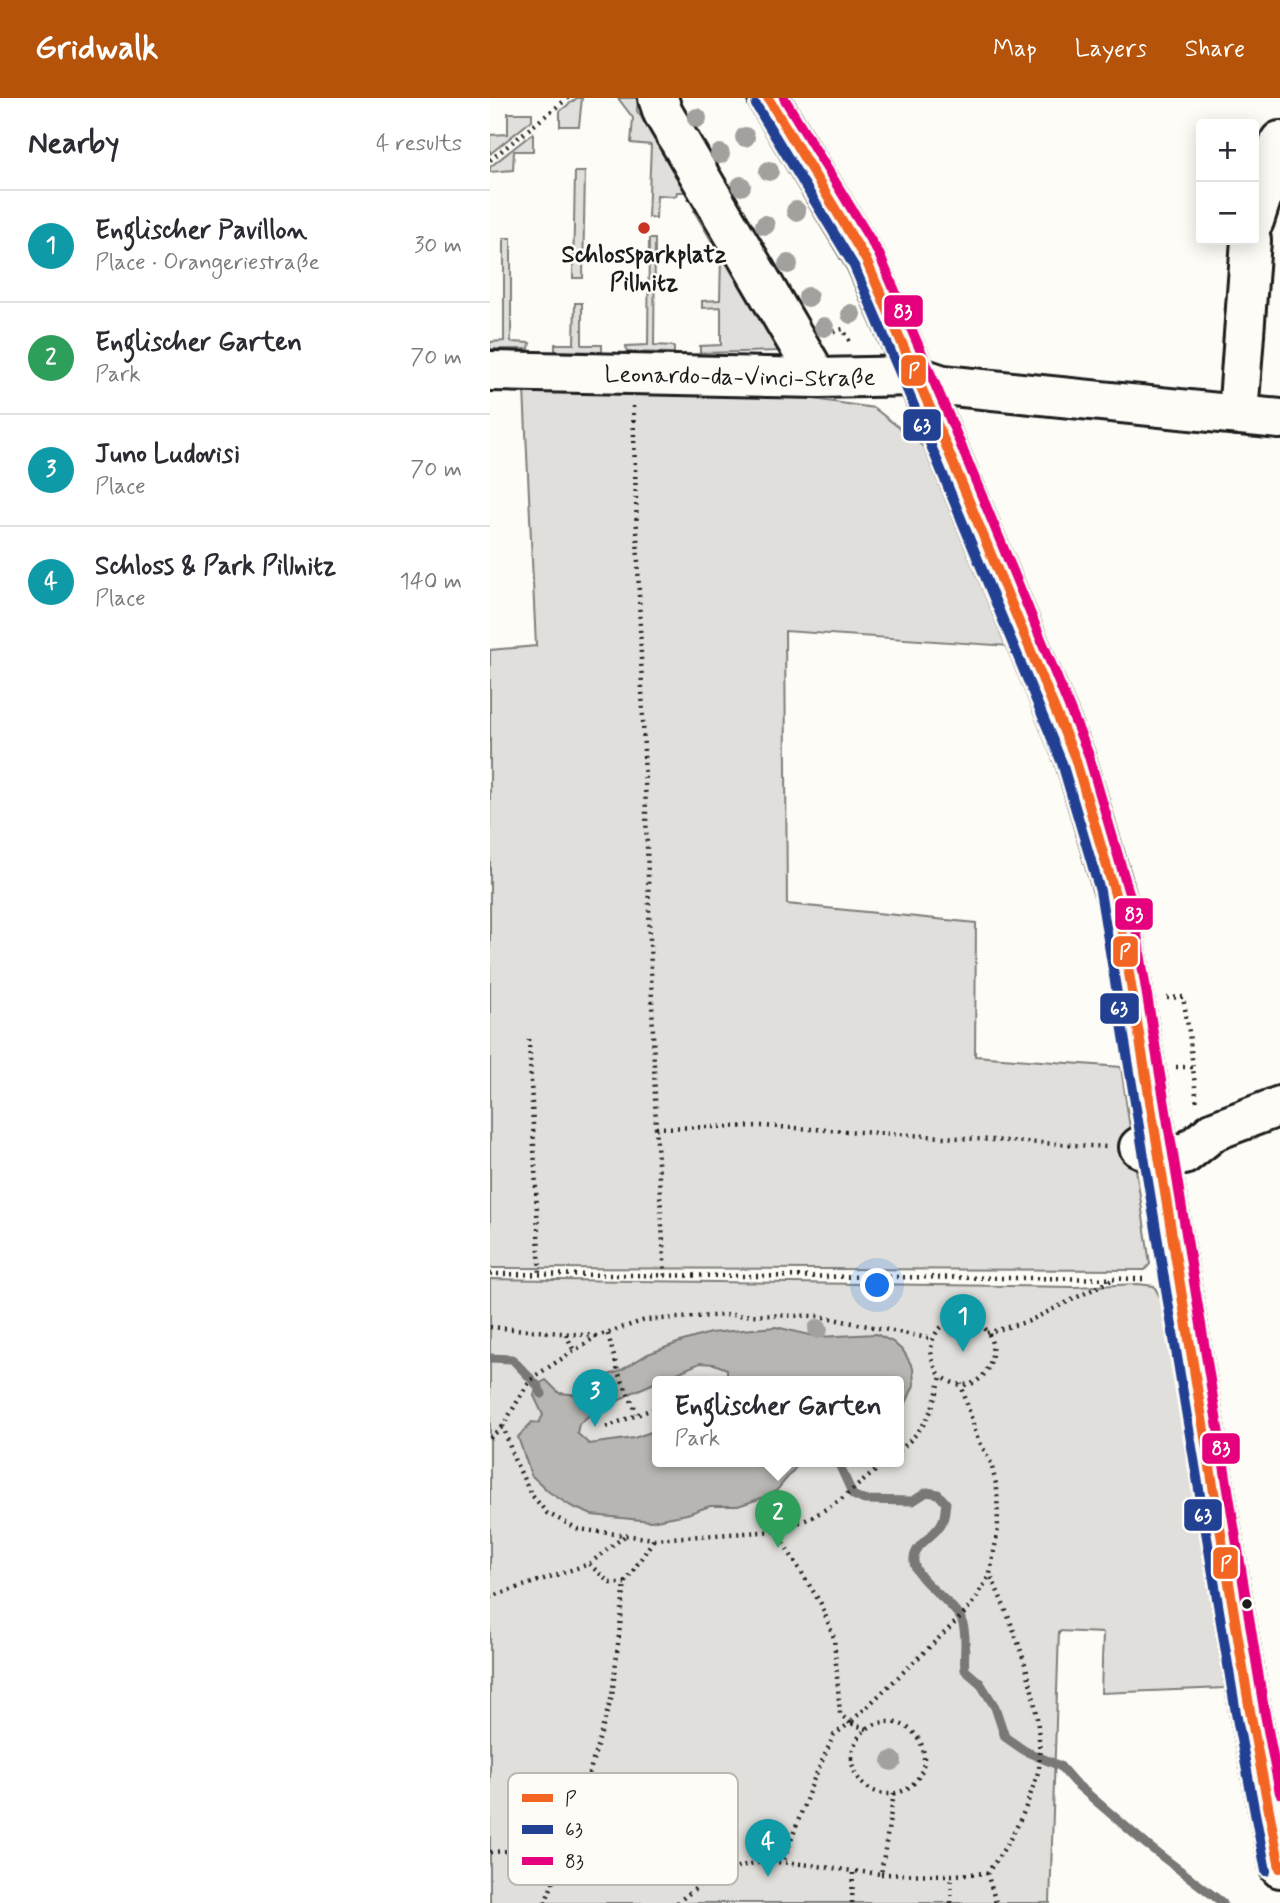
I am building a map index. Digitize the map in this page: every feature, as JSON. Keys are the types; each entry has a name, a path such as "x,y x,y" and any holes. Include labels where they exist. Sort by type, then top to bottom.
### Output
{"main road":[{"path":"658,98 663,113 818,377"},
{"path":"768,98 866,260 1075,758 1118,906 1150,1152 1280,1868"},
{"path":"1259,206 1280,141"},
{"path":"1238,415 1260,249"},
{"name":"Leonardo-da-Vinci-Straße","path":"490,371 631,375 916,376 943,385 1280,419"},
{"path":"1150,1152 1184,1155 1201,1144 1214,1130 1280,1106"}],"path":[{"path":"490,160 568,98"},
{"path":"631,375 656,1128 664,1276"},
{"path":"1163,999 1183,997 1192,1032 1201,1144"},
{"path":"528,1039 540,1275"},
{"path":"1173,1068 1193,1067"},
{"path":"656,1128 762,1126 1150,1152"},
{"path":"490,1274 1113,1280 1159,1278"},
{"path":"987,1333 1029,1321 1113,1280"},
{"path":"490,1327 597,1336 645,1320 728,1315 818,1316 933,1339"},
{"path":"958,1320 972,1322 987,1333 993,1347 992,1363 983,1376 969,1383 947,1380 941,1376 931,1358 933,1339 946,1324 958,1320"},
{"path":"566,1334 574,1351"},
{"path":"608,1334 618,1372 637,1413"},
{"path":"490,1438 503,1426 535,1376 597,1336"},
{"path":"904,1446 917,1434 934,1407 941,1376"},
{"path":"783,1862 813,1781 834,1735 850,1723 963,1615 978,1597 990,1574 998,1529 998,1488 990,1463 977,1437 961,1384"},
{"path":"606,1427 652,1409"},
{"path":"503,1426 514,1459 531,1494 547,1513 578,1529 654,1539 776,1531 811,1518 839,1501 880,1467"},
{"path":"776,1531 826,1615 834,1638 840,1714 850,1723 867,1729"},
{"path":"490,1597 590,1564 627,1535"},
{"path":"589,1773 612,1696 625,1583 654,1539"},
{"path":"590,1564 610,1583 625,1583"},
{"path":"738,1865 783,1862 881,1874 987,1873 1010,1843 1026,1808 1039,1769 1038,1723 1029,1678 990,1574"},
{"path":"884,1722 902,1725 917,1736 924,1762 911,1786 894,1793 885,1794 867,1787 856,1772 853,1753 860,1736 867,1729 884,1722"},
{"path":"881,1874 894,1793"},
{"path":"490,1852 508,1851"},
{"path":"852,1903 853,1871"},
{"path":"987,1873 996,1903"},
{"path":"951,1903 952,1875"},
{"path":"545,1903 552,1885"},
{"path":"677,1903 701,1885"}],"shaded area":[{"path":"577,98 582,98 579,126 560,126 560,111"},
{"path":"618,98 638,98 637,111 690,188 677,192 676,196 657,195 656,218 648,217 651,145 631,143 633,118"},
{"path":"508,113 532,113 532,120 490,154 490,135 508,134"},
{"path":"533,133 533,151 514,151 513,170 490,172 490,167"},
{"path":"575,172 585,172 583,278 573,278"},
{"path":"701,206 783,345 779,351 700,353 700,346 721,345 721,307 702,308 702,301 720,300 721,257 694,211"},
{"path":"504,238 511,238 511,342 530,343 529,349 490,349 490,342 504,341"},
{"path":"649,239 655,239 654,345 674,346 674,353 627,352 626,346 648,345"},
{"path":"575,303 582,303 582,345 602,345 602,352 555,351 555,344 574,344"},
{"path":"524,389 633,395 780,394 874,408 925,448 1009,646 785,631 787,904 976,923 975,1056 1121,1067 1150,1264 1145,1270 490,1268 490,650 536,646"},
{"path":"490,1279 1154,1286 1162,1301 1225,1688 1101,1693 1103,1633 1059,1631 1050,1903 490,1903"},
{"path":"776,1327 818,1337 876,1334 893,1342 904,1352 913,1368 914,1385 904,1408 904,1376 727,1376 727,1369 700,1363 670,1376 652,1376 652,1384 629,1394 608,1408 593,1412 579,1424 577,1433 589,1444 634,1438 652,1432 652,1467 796,1467 777,1490 738,1506 710,1506 651,1521 592,1515 549,1492 531,1475 518,1437 532,1422 539,1423 543,1415 534,1396 537,1385 546,1380 559,1393 581,1395 593,1391 608,1375 648,1354 710,1333"}],"waterway":[{"path":"490,1358 512,1359 542,1394"},
{"path":"840,1467 853,1495 864,1500 913,1501 927,1492 938,1494 946,1503 944,1518 937,1530 916,1552 915,1566 925,1582 950,1605 962,1621 965,1633 965,1670 980,1683 995,1707 1005,1737 1025,1751 1060,1766 1074,1782 1147,1845 1223,1903"}],"transit line":[{"name":"P","path":"768,98 866,260 1075,758 1113,887 1250,1711 1280,1868"},
{"name":"83","path":"784,98 879,254 1088,753 1132,904 1280,1793"},
{"name":"63","path":"756,105 854,266 1062,763 1100,891 1236,1713 1266,1871"}],"place":[{"name":"Schlossparkplatz Pillnitz","path":"644,228"},
{"name":"Englischer Pavillon","path":"963,1352"},
{"name":"Juno Ludovisi","path":"595,1427"},
{"name":"Englischer Garten","path":"778,1548"},
{"name":"Schloss & Park Pillnitz","path":"768,1877"}]}
